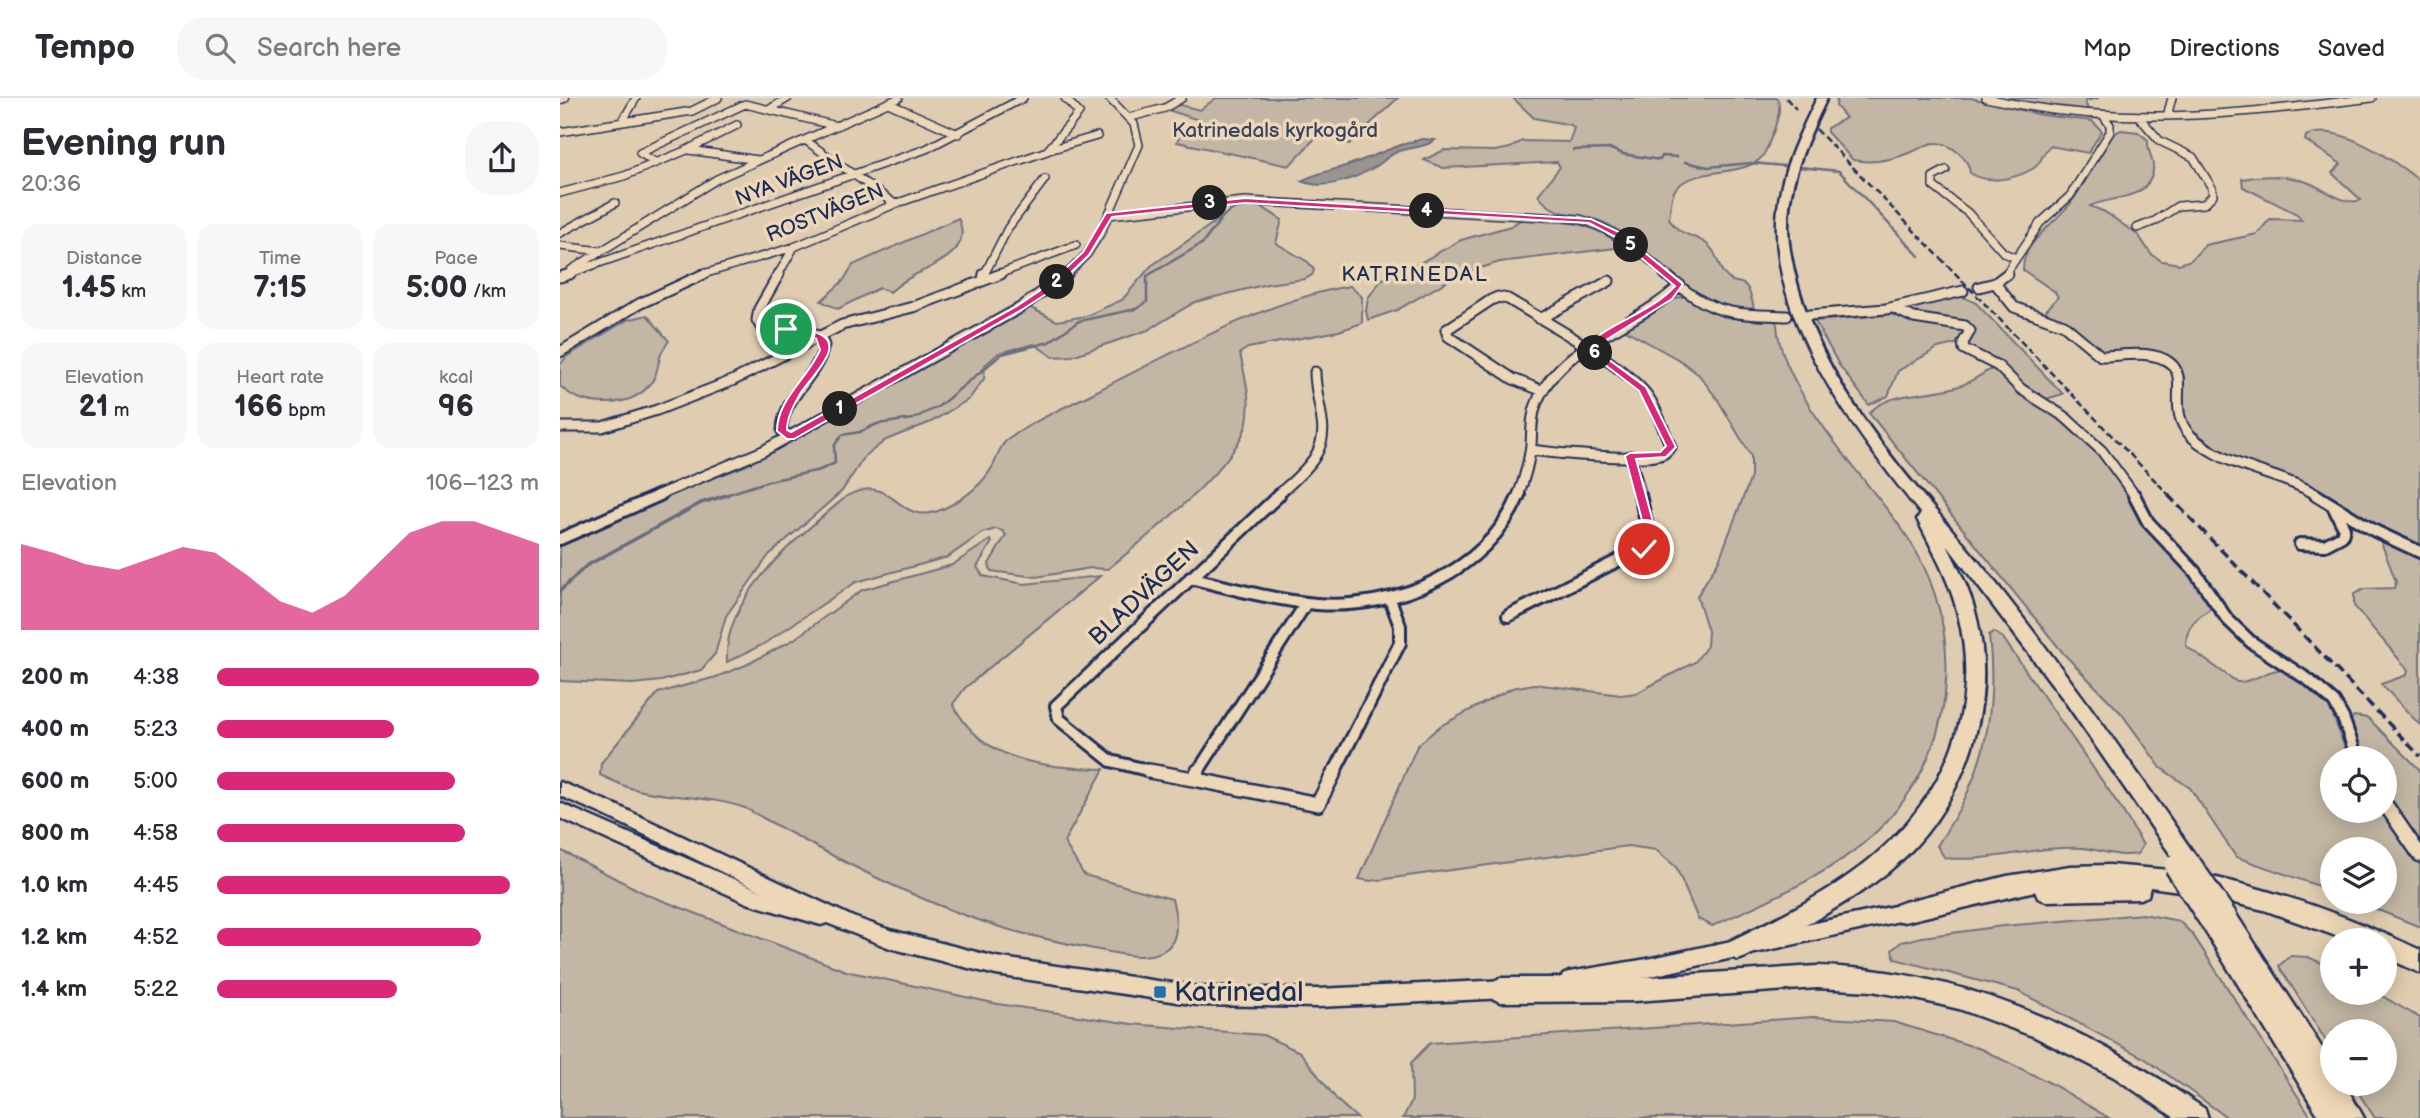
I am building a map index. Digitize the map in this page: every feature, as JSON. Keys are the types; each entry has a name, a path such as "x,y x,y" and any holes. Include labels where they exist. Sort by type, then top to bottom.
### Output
{"highway":[{"path":"1815,98 1784,166 1775,214 1775,247 1799,331 1844,412 2038,666 2183,866"},
{"path":"1822,98 1792,160 1782,215 1783,247 1788,274 1795,300 1816,349 1842,395 1876,445 2057,675 2347,1118"},
{"path":"1738,949 1823,904 1876,869 1919,828 1953,777 1971,723 1975,682 1974,646 1961,596 1925,519"},
{"path":"1904,912 2011,884 2071,876 2116,875 2163,879 2241,893 2295,909 2343,928"},
{"path":"1904,912 2016,893 2077,888 2166,890 2245,905 2320,931"},
{"path":"2397,951 2420,962"},
{"path":"2397,963 2420,974"},
{"path":"1500,990 1652,989 1795,978 1870,980 1908,986 1954,996 2083,1047 2132,1075 2196,1118"}],"main road":[{"path":"560,789 608,808 849,924 890,939 996,966 1185,995 1318,999 1500,990 1626,972 1904,912"},
{"path":"560,810 753,897 798,912 849,924"}],"street":[{"path":"622,122 636,98"},
{"path":"560,132 691,111 718,98"},
{"path":"770,109 788,98"},
{"path":"560,277 694,192 758,160 899,98"},
{"name":"NYA VÄGEN","path":"560,277 856,174 958,134 1023,98"},
{"path":"1047,151 1079,113 1065,98"},
{"path":"560,539 615,511 719,471 790,436 1044,292 1064,277 1087,254 1109,215 1139,145 1138,130 1131,117 1109,98"},
{"path":"1131,117 1165,108 1182,98"},
{"path":"1986,98 2045,111 2105,118 2167,116 2372,98"},
{"path":"2167,116 2172,98"},
{"path":"888,103 958,134"},
{"path":"2273,103 2280,107"},
{"path":"655,162 640,153 743,105 837,126"},
{"path":"2137,228 2155,221 2178,206 2204,204 2213,195 2212,188 2193,157 2160,141 2139,117"},
{"path":"1979,288 2005,276 2040,223 2070,196 2110,132 2110,125 2105,118"},
{"path":"560,193 624,176 687,150 737,125"},
{"name":"ROSTVÄGEN","path":"560,352 664,290 715,270 794,247 895,204 1097,135"},
{"path":"805,140 895,204"},
{"path":"687,150 758,160"},
{"path":"1946,170 1933,177 1933,186 1968,213 2004,253 2016,258"},
{"path":"983,280 984,271 1009,229 1030,195 1045,179"},
{"path":"1109,215 1245,201 1580,219 1601,225 1619,235 1704,302 1728,313 1787,316"},
{"path":"560,233 615,204"},
{"path":"560,246 601,251"},
{"path":"560,427 602,427 657,410 716,389 819,336 853,322 914,307 1076,246"},
{"path":"790,436 782,431 782,420 802,383 823,358 824,344 819,336 798,329 761,327 757,320 759,309 794,247"},
{"path":"1540,319 1608,281"},
{"path":"1995,282 2014,307 2064,325 2095,353 2109,358 2151,355 2170,363 2179,375 2177,413 2191,436 2225,458 2293,482 2384,536 2420,552"},
{"path":"1190,578 1305,604 1357,605 1390,599 1448,574 1488,544 1514,506 1531,450 1531,421 1542,391 1587,348 1615,328 1669,298 1680,285"},
{"path":"1809,315 1893,308 1963,291"},
{"path":"1531,450 1559,455 1630,456 1662,455 1671,447 1643,390 1587,348 1508,299 1498,298 1449,325 1446,332 1504,374 1542,391"},
{"path":"1893,308 1909,318 1967,326 1970,331 1963,343 1964,349 1998,366 2021,389 2065,417 2087,436 2112,462 2130,487 2148,522 2195,572 2227,619 2251,642 2310,681 2334,702 2353,746"},
{"name":"BLADVÄGEN","path":"1193,779 1111,761 1059,719 1055,710 1060,701 1300,476 1322,448 1325,429 1315,395 1315,372"},
{"path":"1508,616 1651,544 1653,540 1630,456"},
{"path":"2300,544 2325,545 2342,536 2343,523 2332,505"},
{"path":"1305,604 1193,779 1318,804 1400,643 1400,626 1390,599"},
{"path":"2397,821 2420,855"}],"green space":[{"name":"Katrinedals kyrkogård","path":"1216,98 1398,98 1349,144 1319,134 1289,166 1177,142 1179,137 1202,121 1165,109 1172,103 1200,110"},
{"path":"1513,98 1777,98 1778,118 1760,159 1743,168 1701,176 1682,183 1673,194 1669,218 1680,231 1709,245 1724,274 1748,289 1754,309 1742,312 1728,310 1695,292 1611,226 1551,208 1538,195 1560,167 1557,162 1443,168 1424,160 1444,150 1495,151 1510,148 1522,141 1569,142 1574,128 1571,125 1534,118"},
{"path":"1837,98 1971,98 2042,115 2092,121 2102,131 2088,153 2050,146 2037,166 2027,172 2011,178 1993,180 1970,173 1963,157 1947,146 1935,143 1884,160 1853,160 1827,132 1827,128 1846,118 1836,106"},
{"path":"1993,98 2099,98 2085,101 2088,110 2086,114"},
{"path":"2121,130 2138,132 2148,140 2153,167 2150,181 2136,193 2090,206 2105,212 2139,236 2151,254 2162,261 2179,264 2191,260 2205,245 2257,234 2270,219 2302,220 2297,214 2243,187 2242,179 2265,176 2289,178 2304,181 2347,201 2361,200 2332,173 2341,164 2305,140 2306,136 2319,133 2349,138 2382,154 2420,181 2420,725 2381,684 2407,675 2408,670 2354,606 2354,594 2364,589 2394,588 2396,582 2375,526 2305,483 2255,466 2218,449 2190,428 2180,406 2184,377 2166,357 2103,354 2073,327 2043,314 2058,297 2055,292 2023,270 2024,260 2040,234 2070,204 2113,134"},
{"path":"1254,205 1282,220 1276,243 1308,262 1314,270 1312,275 1305,279 1267,284 1195,302 1148,330 1072,356 1053,357 1034,344 999,353 985,365 984,379 969,399 931,422 886,440 865,456 842,491 769,555 726,616 715,654 701,670 661,681 633,684 560,681 560,544 639,506 745,466 1029,307 1057,321 1086,316 1122,300 1151,266 1234,209"},
{"path":"958,218 962,230 957,248 890,292 879,288 838,309 821,301 843,281 853,265"},
{"path":"1522,219 1588,227 1624,247 1500,262 1458,275 1397,310 1368,320 1368,298 1382,279 1407,270 1461,240 1511,226"},
{"path":"1350,286 1362,297 1362,323 1339,331 1248,348 1240,353 1249,404 1247,422 1240,440 1227,459 1188,501 1108,569 1091,568 1036,577 991,571 989,564 1006,535 996,529 982,533 948,557 856,582 762,645 727,662 729,637 737,613 751,590 788,548 847,496 864,490 876,490 915,512 927,513 943,509 979,485 990,472 1006,441 1038,421 1187,345 1253,315 1319,293"},
{"path":"1686,296 1723,316 1775,321 1791,374 1806,400 1843,454 1896,521 1919,557 1935,595 1944,634 1946,675 1942,715 1930,753 1911,790 1885,823 1847,856 1803,883 1712,926 1698,919 1676,867 1656,850 1628,846 1371,881 1359,879 1417,746 1440,726 1512,688 1534,684 1621,695 1637,693 1695,662 1707,646 1708,631 1697,596 1719,560 1751,477 1751,456 1718,400 1699,375 1681,361 1622,328 1677,298"},
{"path":"1961,296 1976,303 2063,394 2046,399 2037,398 1965,346 1972,331 1917,319 1903,309"},
{"path":"1897,314 1967,329 1960,343 1938,348 1898,371 1888,396 1869,405 1839,365 1815,321"},
{"path":"647,315 669,341 660,356 655,376 641,393 622,401 600,403 575,397 560,386 560,365 566,357 627,320"},
{"path":"1994,368 2062,419 2097,450 2212,601 2211,608 2190,628 2186,646 2237,682 2284,670 2312,688 2328,705 2344,746 2320,746 2320,823 2392,823 2420,865 2420,927 2388,914 2397,914 2397,837 2320,837 2320,886 2236,857 2190,788 2161,768 2121,713 2064,654 1869,413 1888,400 1948,389"},
{"path":"990,540 992,542 977,567 983,576 1024,584 1100,576 965,688 953,704 966,724 981,739 998,750 1038,763 1104,769 1064,842 1084,875 1172,899 1176,933 1171,945 1166,949 1149,955 1129,955 1000,927 902,889 745,808 626,787 600,775 601,763 658,693 716,677 746,665 793,640 862,590 952,565"},
{"path":"1994,632 2003,638 2121,808 2143,845 2137,854 2066,848 1962,859 1945,858 1937,846 1966,796 1982,752 1991,694 1989,635"},
{"path":"2354,716 2368,718 2396,746 2359,746 2351,720"},
{"path":"2397,747 2420,770 2420,846 2397,812"},
{"path":"560,850 648,895 846,971 998,1004 1132,1024 1263,1035 1300,1052 1338,1101 1357,1118 560,1118"},
{"path":"2143,914 2179,921 2193,935 2312,1118 2228,1118 2144,1058 2018,991 1895,959 1892,950 1901,942 1922,937 2003,926"},
{"path":"2290,956 2308,957 2320,962 2320,1005 2397,1005 2420,1018 2420,1118 2375,1118 2361,1096 2397,1096 2397,1019 2320,1019 2320,1031 2279,966"},
{"path":"1813,1017 1894,1022 1981,1049 2052,1084 2109,1118 1403,1118 1412,1100 1411,1063 1430,1043"}],"shaded area":[{"path":"1422,139 1435,140 1396,152 1358,176 1320,185 1301,181 1314,175"}],"waterway":[{"path":"1573,150 1611,149 1623,154 1660,160 1662,156 1677,157"},
{"path":"1685,162 1708,167 1751,163 1785,166"},
{"path":"1799,167 1839,171 1919,256"},
{"path":"722,496 769,481 820,470 835,463 834,446 842,435 860,432 877,424 913,419 939,406 1002,354 1049,342 1079,321 1136,309 1147,302 1147,276 1203,243 1223,216 1240,204"},
{"path":"560,591 586,566 701,503 727,495"}],"railway":[{"path":"1786,98 1796,109"},
{"path":"1816,129 2170,496"},
{"path":"2168,495 2420,756"}],"place":[{"name":"Katrinedal","path":"1160,992"}],"district":[{"name":"KATRINEDAL","path":"1415,274"}],"route":[{"path":"786,329 798,329 819,336 823,339 825,350 823,358 802,383 782,420 780,427 790,436 1020,308 1051,287 1087,254 1109,215 1245,201 1591,221 1619,235 1680,285 1669,298 1615,328 1587,348 1626,374 1643,390 1671,447 1662,455 1630,456 1653,540 1644,549"}]}
